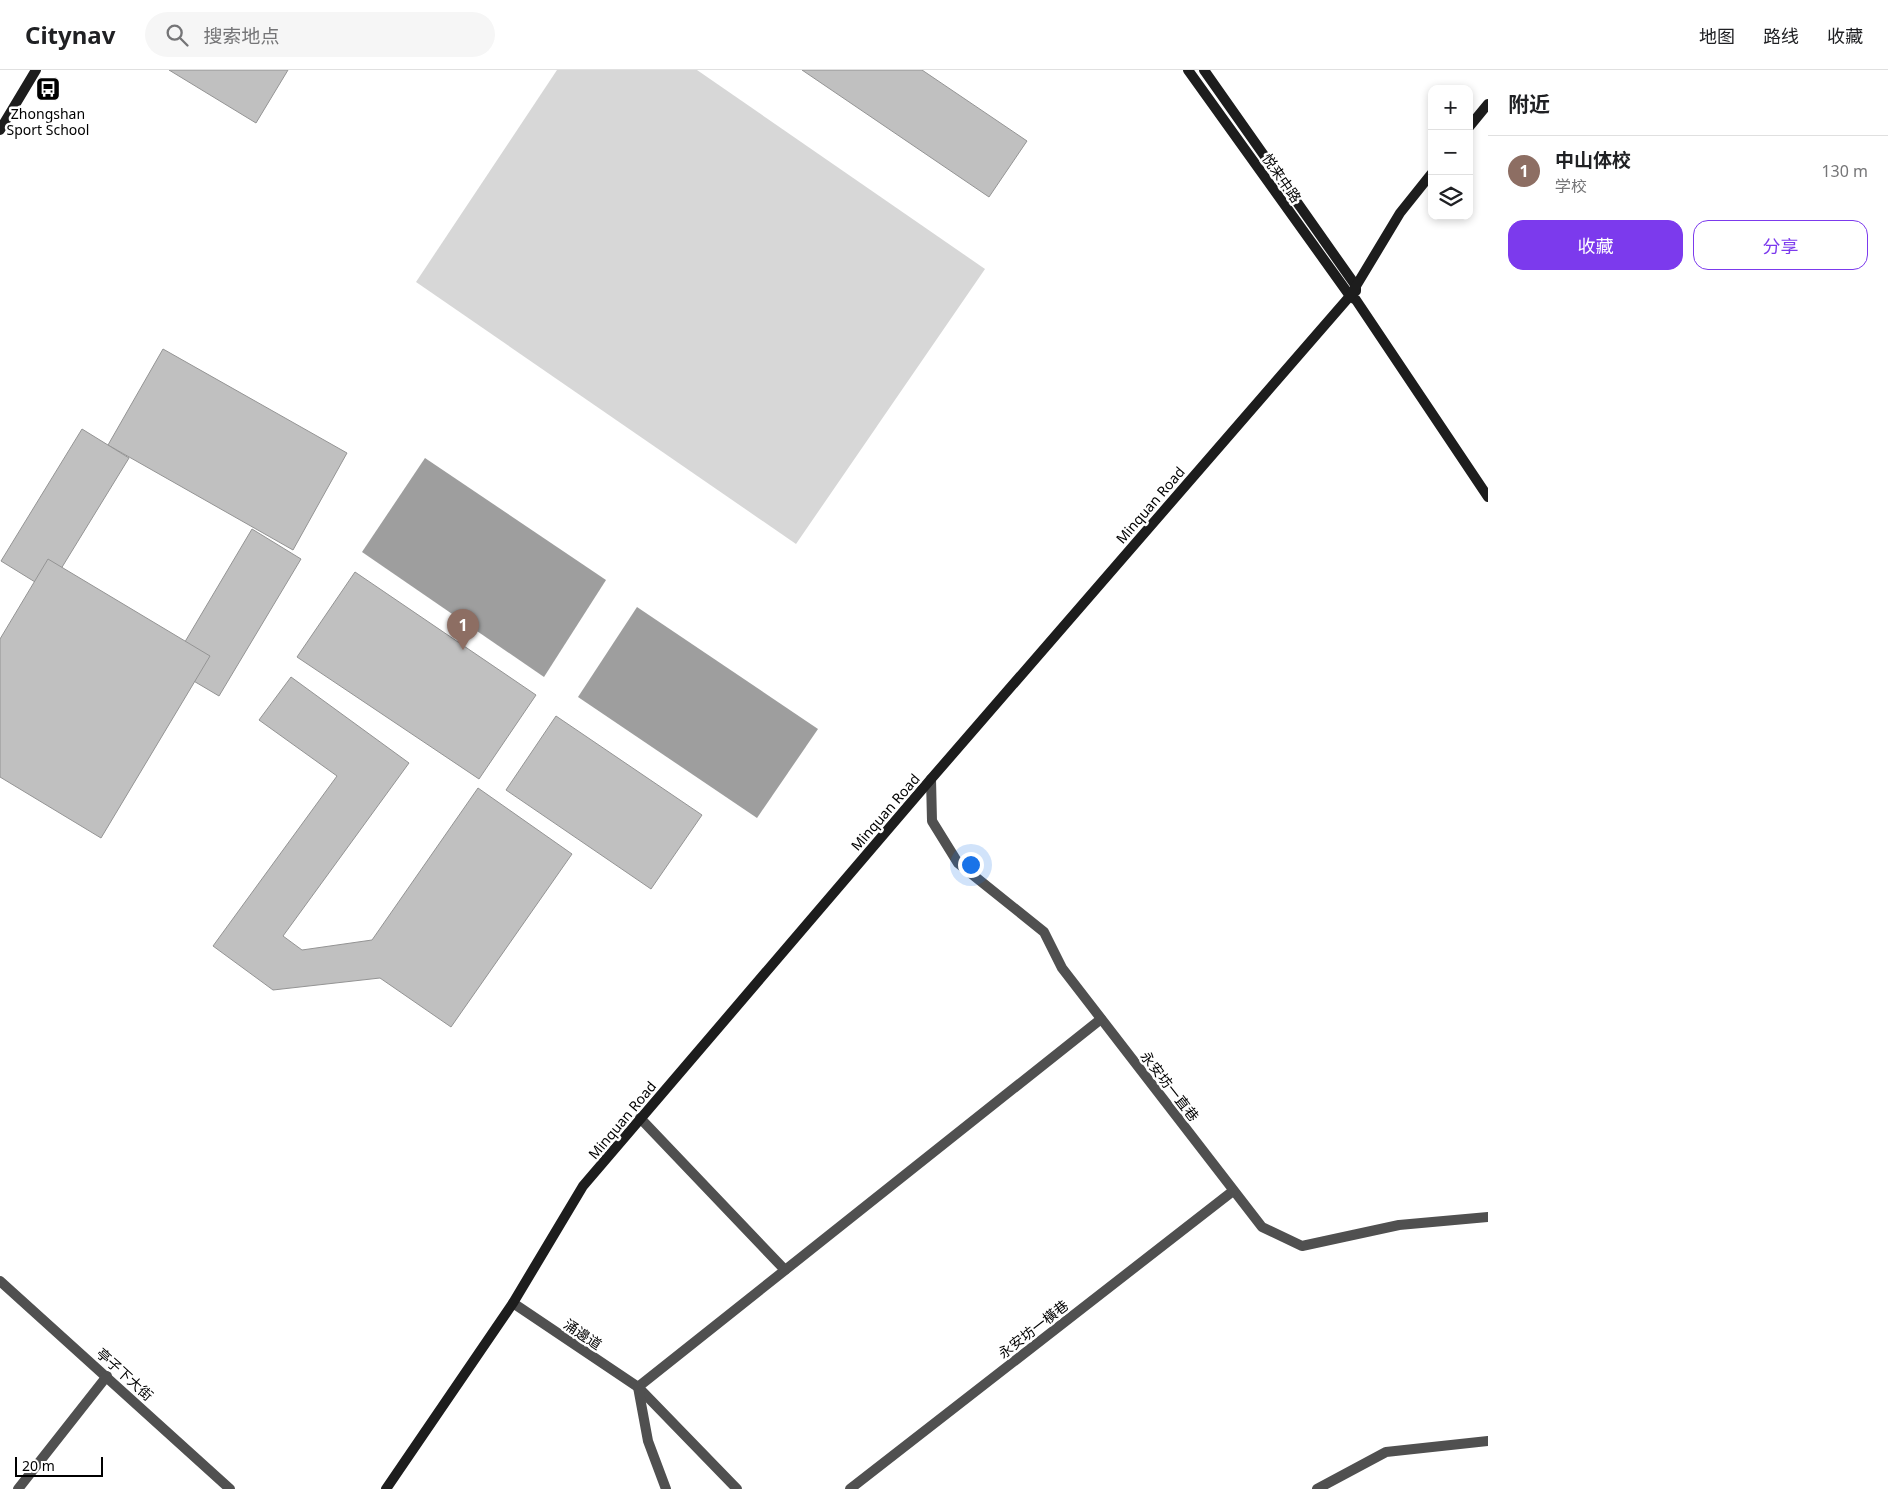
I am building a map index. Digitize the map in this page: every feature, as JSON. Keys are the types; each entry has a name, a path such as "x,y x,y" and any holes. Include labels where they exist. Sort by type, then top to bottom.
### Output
{"street":[{"path":"0,130 36,70"},
{"name":"悦来中路","path":"1188,70 1353,298 1488,498"},
{"name":"悦来中路","path":"1204,70 1356,286"},
{"path":"1473,122 1488,104"},
{"name":"Minquan Road","path":"386,1489 513,1303 583,1186 930,780 1353,298 1356,286 1400,213 1430,175"},
{"name":"永安坊一直巷","path":"930,780 932,820 958,863 1044,932 1062,968 1262,1227 1302,1246 1399,1225 1488,1217"},
{"path":"666,1489 648,1441 638,1387 1101,1019"},
{"path":"640,1118 785,1270"},
{"name":"永安坊一橫巷","path":"850,1489 1233,1190"},
{"name":"亭子下大街","path":"0,1280 230,1489"},
{"name":"涌邊道","path":"513,1303 638,1387 737,1489"},
{"path":"18,1489 107,1376"},
{"path":"1317,1489 1386,1452 1488,1441"}],"shaded area":[{"path":"557,70 697,70 985,269 796,544 416,282"},
{"path":"425,458 606,580 544,677 362,552"},
{"path":"637,607 818,729 757,818 578,697"}],"building":[{"path":"169,70 288,70 256,123"},
{"path":"802,70 922,70 1027,141 989,197"},
{"path":"163,349 347,453 293,550 108,445"},
{"path":"82,429 129,458 48,590 1,561"},
{"path":"252,529 301,559 219,696 170,667"},
{"path":"48,559 210,656 101,838 0,777 0,639"},
{"path":"355,572 536,695 479,779 297,657"},
{"path":"291,677 409,763 283,936 302,950 372,940 478,788 572,854 451,1027 380,978 273,990 213,946 337,776 259,720"},
{"path":"556,716 702,815 651,889 506,790"}],"place":[{"name":"Zhongshan Sport School","path":"48,89"},
{"name":"中山体校","path":"463,650"}]}
